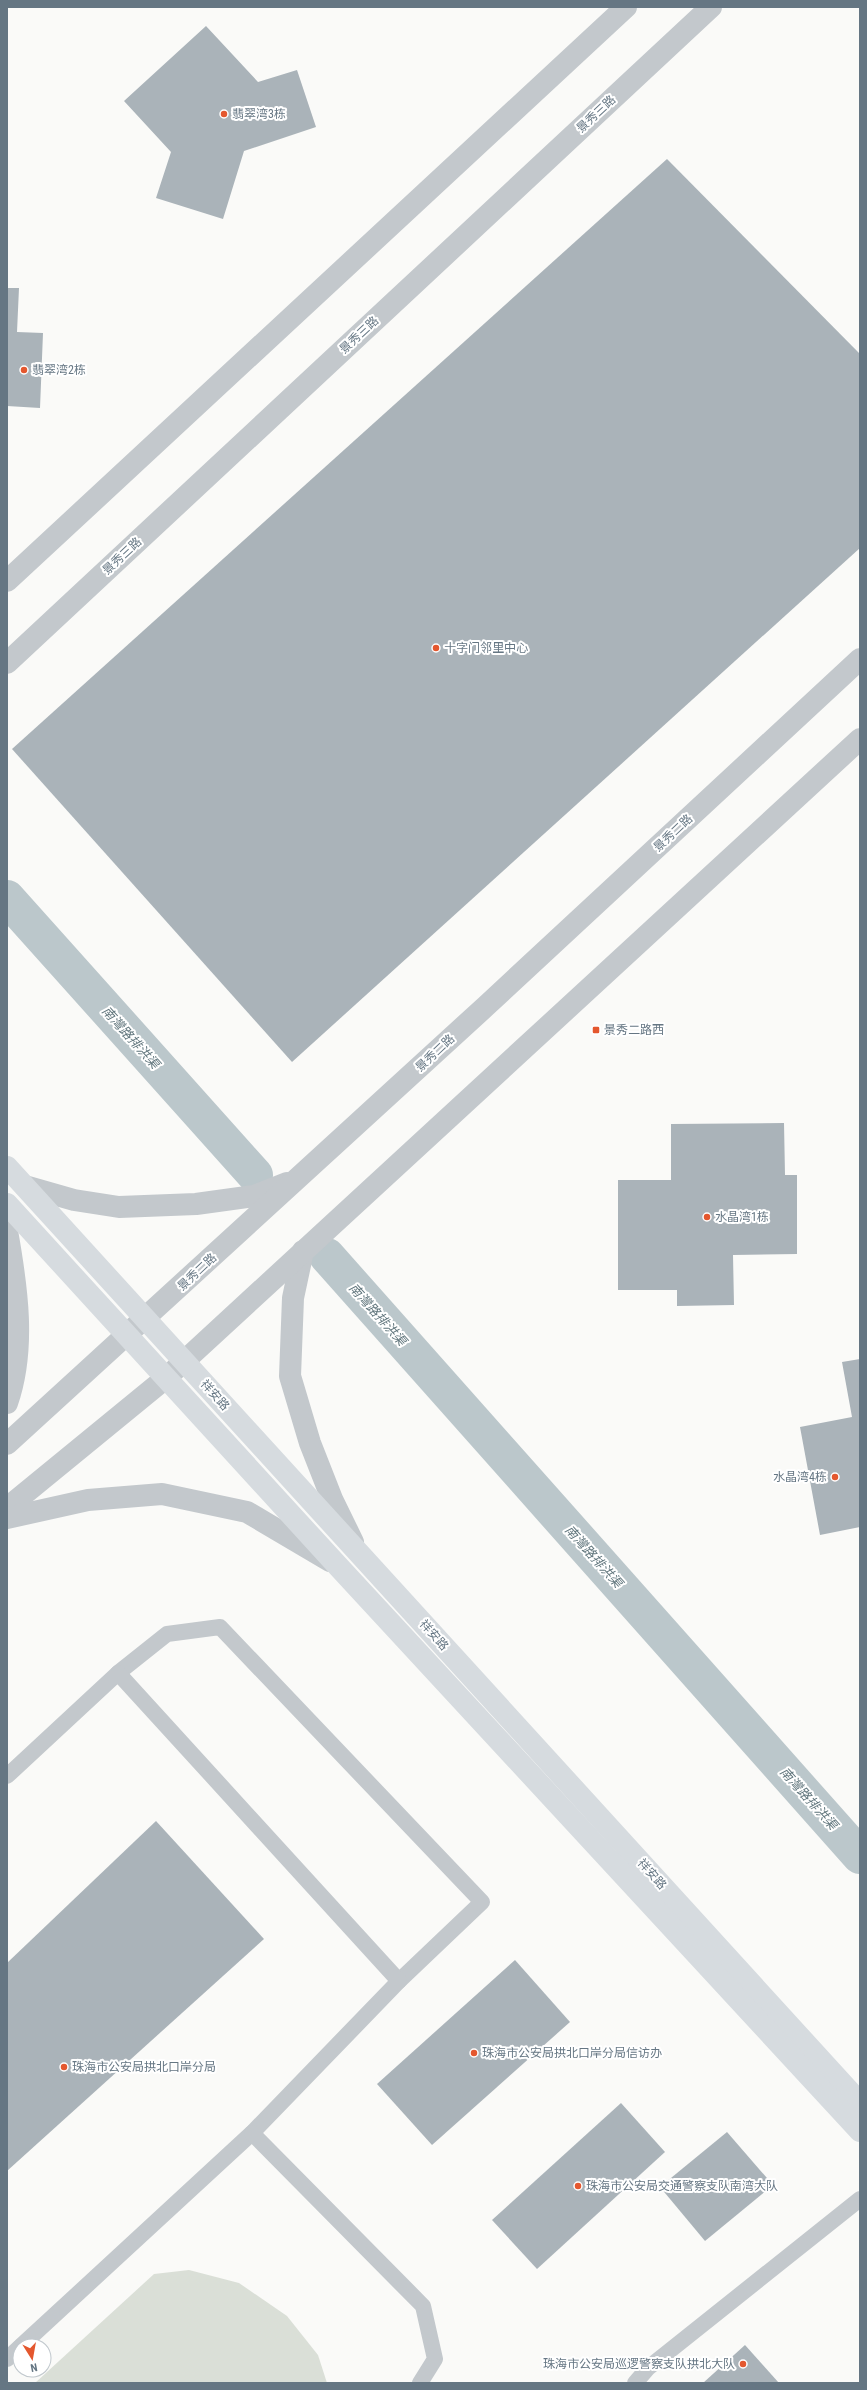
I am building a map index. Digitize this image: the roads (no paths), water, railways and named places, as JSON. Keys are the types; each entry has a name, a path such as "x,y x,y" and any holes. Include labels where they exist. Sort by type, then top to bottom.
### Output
{"main road":[{"name":"祥安路","path":"7,1167 860,2103"},
{"name":"祥安路","path":"7,1204 167,1377 336,1565 860,2131"}],"street":[{"path":"7,581 626,7"},
{"name":"景秀三路","path":"7,664 711,7"},
{"name":"景秀二路","path":"7,1444 146,1319 860,658"},
{"path":"7,1508 167,1377 860,739"},
{"path":"25,1186 74,1200 119,1207 196,1204 254,1196 299,1178"},
{"path":"7,1231 15,1287 18,1342 12,1389 7,1403"},
{"path":"303,1251 293,1298 290,1376 310,1442 332,1499 356,1549"},
{"path":"7,1518 88,1500 162,1494 247,1512 336,1565"}],"lane":[{"path":"7,1776 118,1673 167,1634 220,1627 482,1902 399,1981 252,2133 29,2338"},
{"path":"118,1673 399,1981"},
{"path":"252,2133 423,2306 435,2359 420,2383"},
{"path":"635,2383 648,2368 860,2199"}],"waterway":[{"name":"南灣路排洪渠","path":"7,898 255,1175"},
{"name":"南灣路排洪渠","path":"327,1256 860,1856"}],"place":[{"name":"翡翠湾3栋","path":"224,114"},
{"name":"翡翠湾2栋","path":"24,370"},
{"name":"十字门邻里中心","path":"436,648"},
{"name":"景秀二路西","path":"596,1030"},
{"name":"水晶湾1栋","path":"707,1217"},
{"name":"水晶湾4栋","path":"835,1477"},
{"name":"珠海市公安局拱北口岸分局信访办","path":"474,2053"},
{"name":"珠海市公安局拱北口岸分局","path":"64,2067"},
{"name":"珠海市公安局交通警察支队南湾大队","path":"578,2186"},
{"name":"珠海市公安局巡逻警察支队拱北大队","path":"743,2364"}]}
